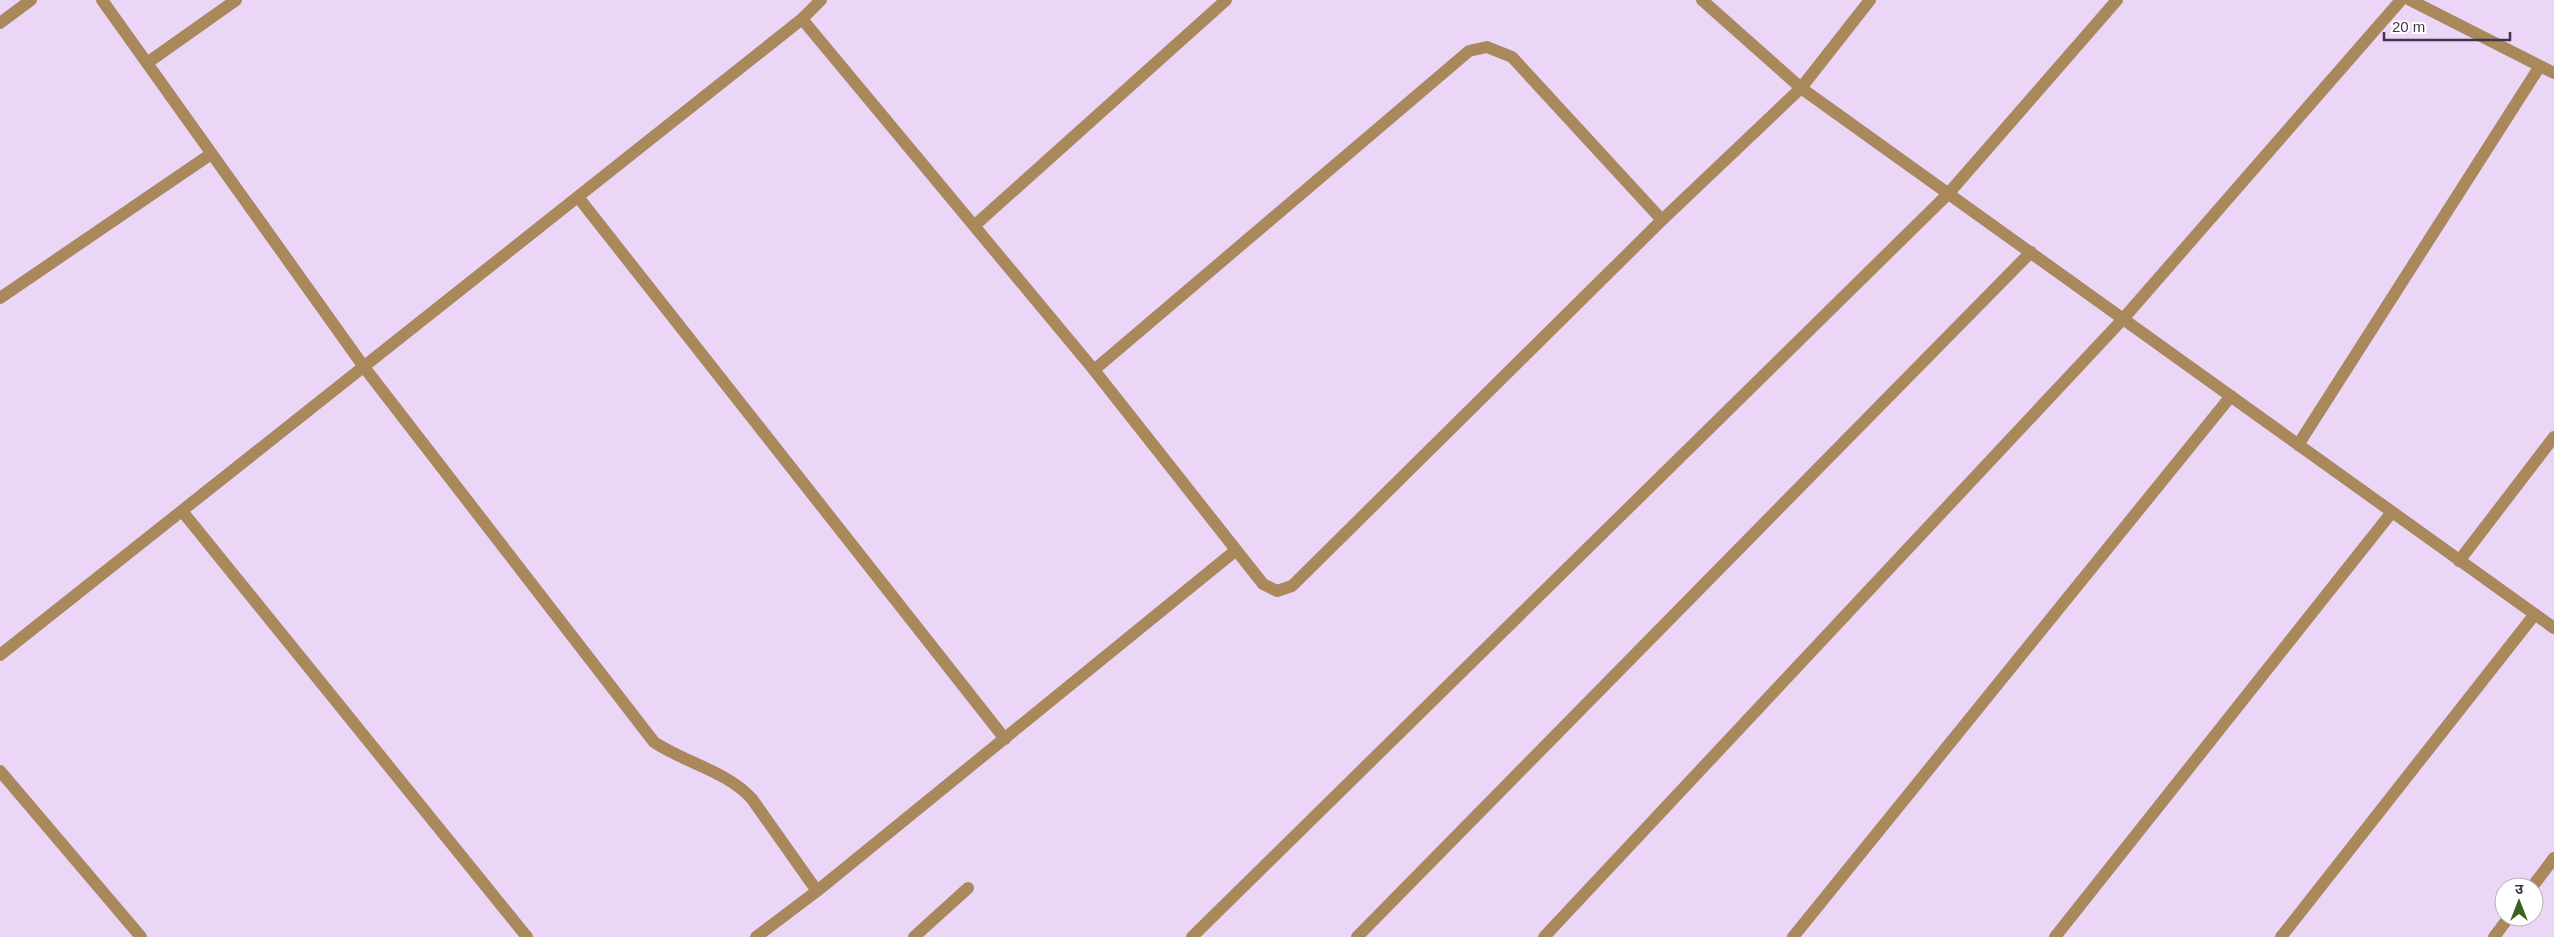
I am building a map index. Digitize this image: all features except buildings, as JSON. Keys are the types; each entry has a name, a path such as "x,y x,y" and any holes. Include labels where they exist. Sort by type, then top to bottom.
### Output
{"street":[{"path":"0,23 30,0"},
{"path":"102,0 210,154 364,367 654,742 670,752 740,786 817,891"},
{"path":"147,63 236,0"},
{"path":"0,656 802,19 821,0"},
{"path":"974,226 1226,0"},
{"path":"1702,0 1801,88 2554,628"},
{"path":"802,19 1094,370 1235,551 1263,584 1269,588 1285,590 1292,586 1662,220 1801,88 1870,0"},
{"path":"1192,937 1948,194 2116,0"},
{"path":"1544,937 2124,319 2401,0"},
{"path":"2410,0 2554,72"},
{"path":"1094,370 1469,51 1487,47 1512,57 1662,220"},
{"path":"2298,444 2540,66"},
{"path":"0,298 210,154"},
{"path":"578,197 1005,739"},
{"path":"1357,937 2031,252"},
{"path":"1793,937 2231,396"},
{"path":"2459,561 2554,437"},
{"path":"182,511 527,937"},
{"path":"2056,937 2392,512"},
{"path":"756,937 817,891 1235,551"},
{"path":"2281,937 2535,614"},
{"path":"0,771 141,937"},
{"path":"2540,877 2554,858"},
{"path":"914,937 968,888"}]}
